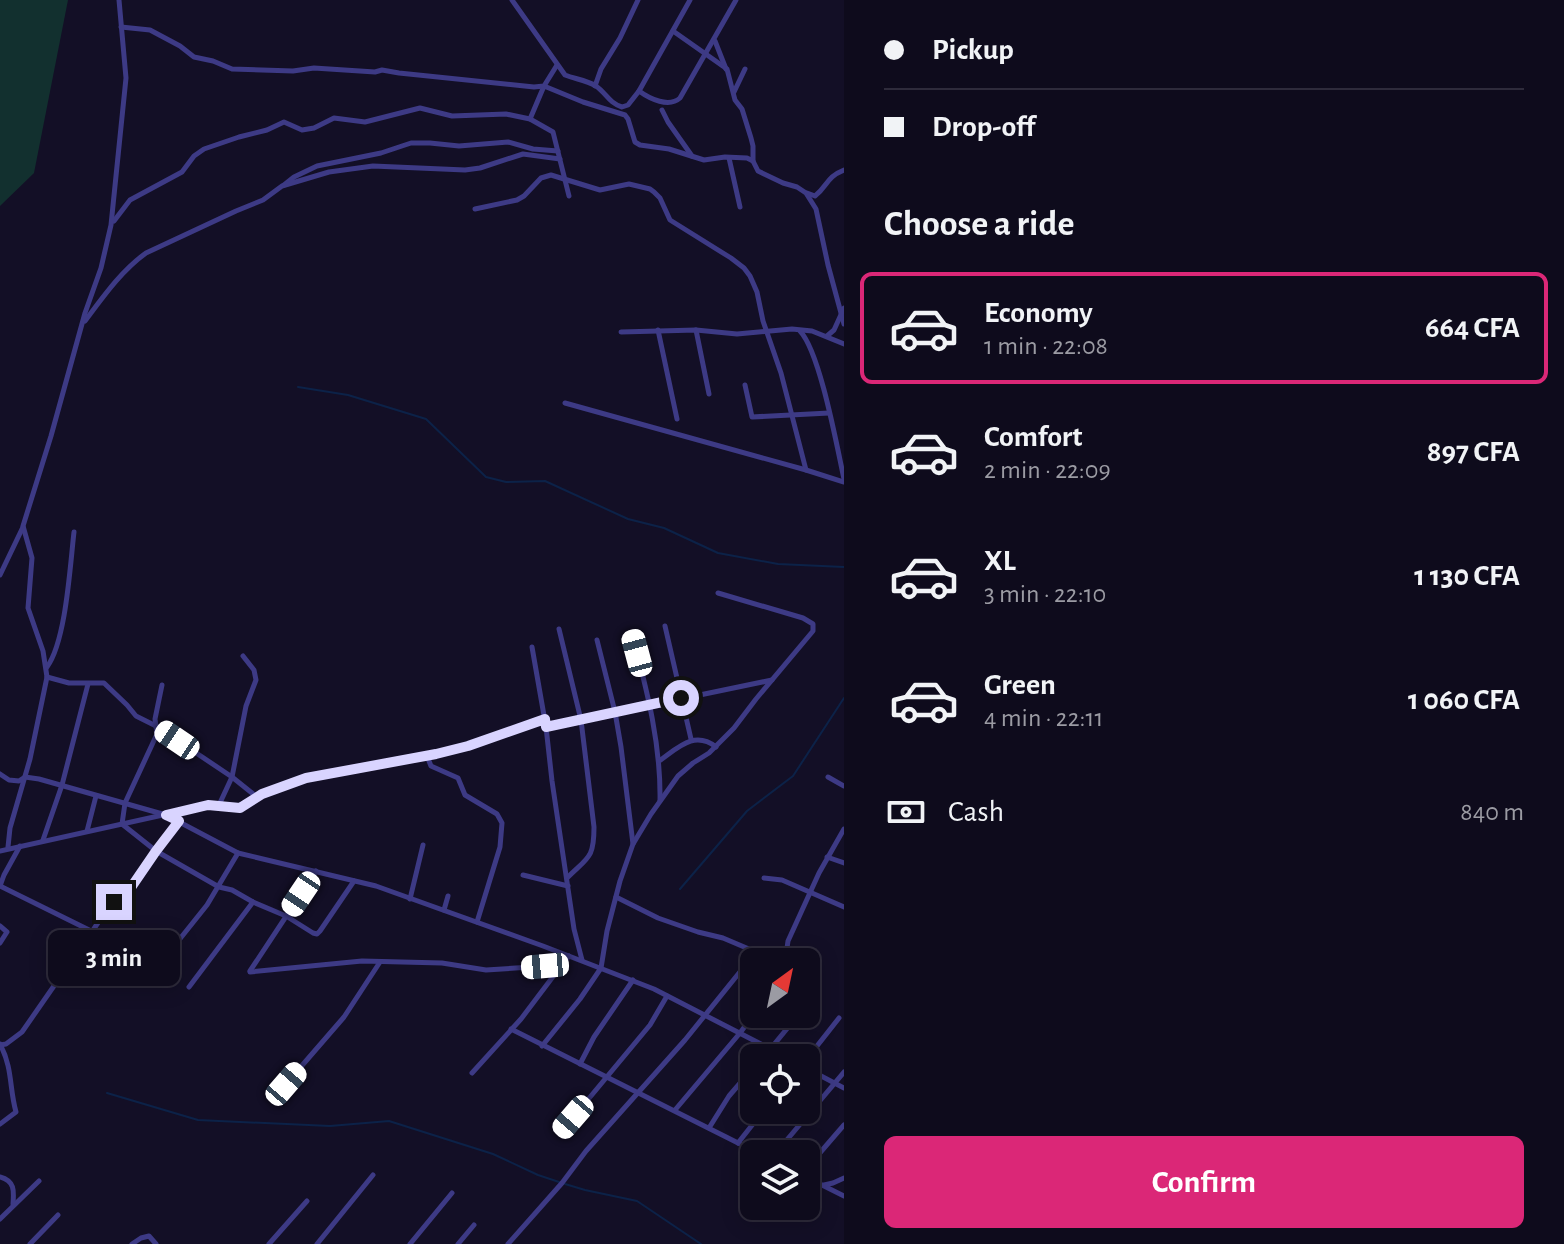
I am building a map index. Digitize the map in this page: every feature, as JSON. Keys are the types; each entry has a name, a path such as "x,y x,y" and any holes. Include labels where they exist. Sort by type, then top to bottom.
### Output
{"street":[{"path":"0,575 23,526 81,325 101,268 111,225 126,78 119,0"},
{"path":"512,0 565,75 595,86 612,103 622,107 628,105 639,91 690,0"},
{"path":"595,86 638,0"},
{"path":"639,91 666,103 676,102 736,0"},
{"path":"121,27 150,30 194,57 235,69 382,70 519,86 544,86 625,115 635,142 640,145 669,149 704,160 747,158 753,161"},
{"path":"673,31 727,69"},
{"path":"715,40 735,100 742,109 758,171 815,196 833,175 844,170"},
{"path":"530,119 557,65"},
{"path":"734,93 745,69"},
{"path":"111,225 130,200 178,175 204,149 267,130 282,122 302,130 334,118 365,122 420,108 452,116 506,114 530,119 553,132 569,196"},
{"path":"662,110 692,156"},
{"path":"81,325 121,275 146,253 263,200 294,177 317,166 381,153 411,143 459,146 508,142 533,149 558,151"},
{"path":"283,186 329,172 359,167 455,170 472,169 523,154 560,159"},
{"path":"729,158 740,207"},
{"path":"475,209 517,200 544,176 551,175 600,190 629,184 654,192 670,220 716,248 750,276 793,414 806,470"},
{"path":"806,193 816,209 844,324"},
{"path":"826,336 834,330 843,311"},
{"path":"658,330 677,419"},
{"path":"696,330 709,394"},
{"path":"621,332 696,330 737,334 799,330 812,331 844,344"},
{"path":"565,403 844,480 819,373 807,340 799,330"},
{"path":"745,385 752,417 829,413"},
{"path":"8,847 10,828 38,729 47,677 39,638 28,608 32,558 23,526"},
{"path":"46,668 53,658 62,626 74,532"},
{"path":"542,1046 601,968 607,931 633,844 660,801 686,768 716,747 734,728 813,631 813,624 803,618 718,593"},
{"path":"665,626 691,739"},
{"path":"559,629 581,720 594,841 590,857 567,878"},
{"path":"633,637 657,736 660,801"},
{"path":"597,640 615,712 633,844"},
{"path":"532,647 576,941 583,961"},
{"path":"219,806 232,777 246,706 256,680 254,670 243,656"},
{"path":"47,677 69,683 101,682 107,685 136,716 156,726 257,797"},
{"path":"546,727 772,680"},
{"path":"43,840 62,785 88,684"},
{"path":"122,824 125,803 156,737 155,719 162,685"},
{"path":"0,851 208,805 240,808 257,797 314,776 468,746 545,719"},
{"path":"659,761 691,739 707,741 716,747"},
{"path":"427,756 431,766 458,778 465,795 497,814 502,823 500,847 477,922"},
{"path":"0,774 14,782 25,777 62,785 166,815 238,853 376,886 444,910 633,980 761,1044"},
{"path":"828,777 844,786"},
{"path":"87,831 96,796"},
{"path":"0,1124 16,1112 10,1070 0,1045 22,1032 61,971 76,956 105,912 130,889 179,821"},
{"path":"122,824 156,851 219,887 232,890 317,934 354,881"},
{"path":"787,948 827,857 844,829"},
{"path":"20,845 0,886 153,963 158,963 190,928 238,853"},
{"path":"410,899 423,845"},
{"path":"827,857 844,863"},
{"path":"316,871 250,972 362,961 442,963 486,970 561,965"},
{"path":"523,875 568,886"},
{"path":"764,878 782,880 844,907"},
{"path":"444,910 448,896"},
{"path":"616,897 681,927 747,948"},
{"path":"189,987 253,902"},
{"path":"0,926 7,932 0,943"},
{"path":"472,1073 521,1019 569,956"},
{"path":"286,1084 344,1017 380,962"},
{"path":"508,1244 740,971"},
{"path":"580,1064 594,1037 633,980"},
{"path":"561,1132 650,1025 667,996"},
{"path":"819,1044 839,1018"},
{"path":"675,1110 744,1028"},
{"path":"775,1044 788,1028"},
{"path":"511,1029 738,1143 753,1124"},
{"path":"787,1140 844,1072"},
{"path":"820,1076 844,1088"},
{"path":"709,1128 740,1083"},
{"path":"820,1153 844,1125"},
{"path":"317,1244 373,1175"},
{"path":"0,1177 14,1187 13,1205"},
{"path":"823,1185 844,1178"},
{"path":"0,1219 39,1181"},
{"path":"820,1184 844,1196"},
{"path":"410,1244 452,1193"},
{"path":"269,1244 307,1201"},
{"path":"31,1244 58,1215"},
{"path":"458,1244 474,1225"},
{"path":"132,1244 149,1236 156,1244"}],"green space":[{"path":"0,0 68,0 34,173 0,206"}],"waterway":[{"path":"298,387 348,395 426,419 486,477 506,482 545,481 628,519 664,528 718,553 778,564 844,567"},
{"path":"680,889 747,811 793,776 844,698"},
{"path":"107,1093 198,1120 330,1126 389,1121 493,1154 559,1182"},
{"path":"565,1184 637,1201 701,1244"}],"route":[{"path":"114,902 130,889 179,821 166,815 208,805 240,808 262,794 306,778 436,754 517,730 536,721 545,719 546,727 681,698"}]}
